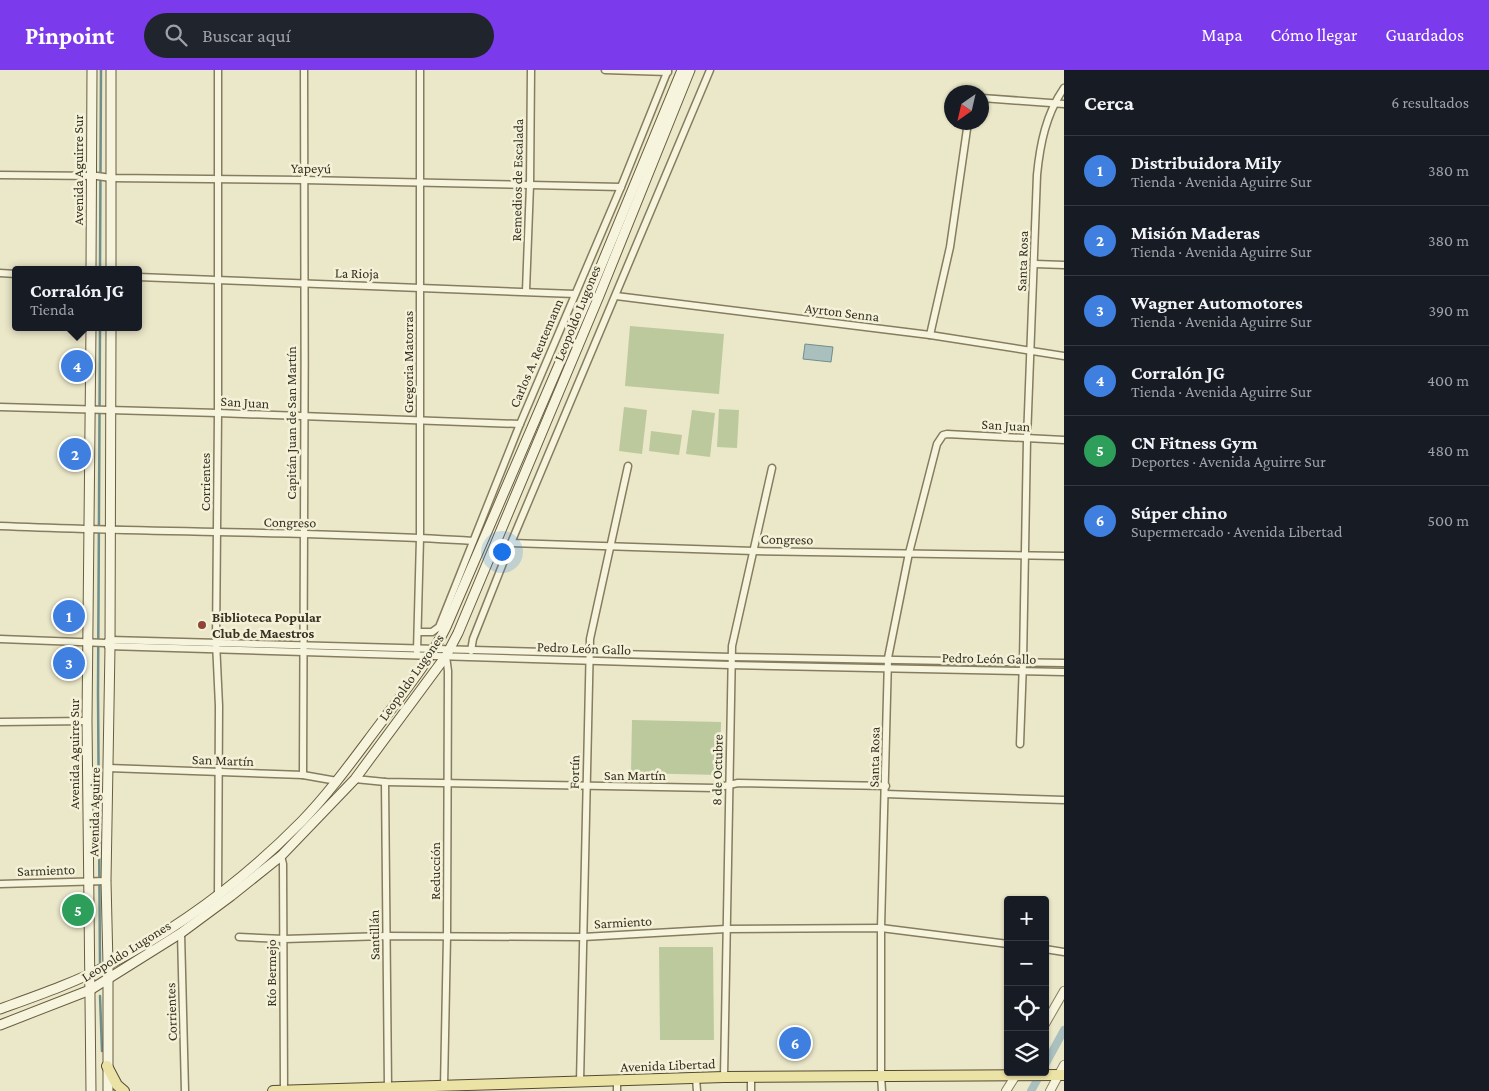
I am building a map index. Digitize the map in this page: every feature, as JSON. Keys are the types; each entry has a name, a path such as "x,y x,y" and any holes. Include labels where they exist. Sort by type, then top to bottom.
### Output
{"main road":[{"name":"Avenida Aguirre Sur","path":"91,266 94,176 92,70"},
{"path":"111,70 108,178 111,266"},
{"name":"Leopoldo Lugones","path":"0,1009 40,995 108,965 179,922 218,894 277,845 337,781 433,652 446,627 589,295 682,70"},
{"name":"Leopoldo Lugones","path":"0,1025 90,990 181,933 282,856 355,779 448,652 462,624 580,342 690,70"},
{"name":"Avenida Aguirre Sur","path":"90,331 93,410 87,721 92,881 90,973 91,1091"},
{"path":"108,643 108,410 111,331"},
{"name":"Avenida Aguirre","path":"108,643 108,768 104,881 108,978"},
{"path":"108,978 108,1091"},
{"path":"108,1066 117,1085 124,1091"},
{"name":"Avenida Libertad","path":"272,1091 473,1088 580,1082 617,1086 724,1077 1004,1075"}],"street":[{"name":"Corrientes","path":"218,70 219,279 216,642 219,706 218,894"},
{"name":"Capitán Juan de San Martín","path":"303,776 305,535 303,417 304,70"},
{"name":"Gregoria Matorras","path":"417,655 420,538 420,70"},
{"name":"Remedios de Escalada","path":"526,291 530,186 531,70"},
{"path":"605,70 668,71"},
{"path":"471,657 473,639 511,543 710,70"},
{"name":"Carlos A. Reutemann","path":"418,632 432,632 439,627 520,424 621,187 668,71"},
{"name":"Santa Rosa","path":"1020,744 1027,439 1039,153 1048,116 1064,88"},
{"path":"989,99 1064,104"},
{"path":"930,335 948,261 967,130"},
{"name":"Yapeyú","path":"0,175 621,187"},
{"path":"1035,264 1064,265"},
{"name":"La Rioja","path":"142,277 575,294"},
{"name":"Ayrton Senna","path":"616,296 930,335 1064,356"},
{"name":"San Juan","path":"0,407 520,424"},
{"name":"Santa Rosa","path":"882,1091 881,928 886,794 887,669 909,553 937,444 947,434"},
{"name":"San Juan","path":"947,434 1064,440"},
{"name":"Fortín","path":"580,1082 589,652 591,630 628,466"},
{"name":"8 de Octubre","path":"724,1077 730,784 730,666 734,637 772,468"},
{"path":"0,526 92,530"},
{"name":"Congreso","path":"92,530 473,541"},
{"name":"Congreso","path":"511,543 754,551 1064,556"},
{"name":"Pedro León Gallo","path":"0,640 90,643 216,642 417,647 433,652"},
{"name":"Pedro León Gallo","path":"108,643 217,650 417,655 471,649 1064,663"},
{"name":"Pedro León Gallo","path":"448,652 471,657 730,666 1064,672"},
{"name":"Reducción","path":"444,1087 447,936 448,652"},
{"path":"0,722 87,721"},
{"name":"San Martín","path":"108,768 303,776 337,781"},
{"name":"San Martín","path":"355,779 385,782 586,787 715,788 738,783 886,786"},
{"name":"Santillán","path":"385,782 388,1088"},
{"path":"886,794 1064,800"},
{"name":"Río Bermejo","path":"282,856 284,1091"},
{"name":"Sarmiento","path":"0,884 104,881"},
{"name":"Sarmiento","path":"239,937 284,939 386,936 583,937 726,929 881,928 1004,943"},
{"name":"Corrientes","path":"181,933 186,1091"},
{"path":"1049,950 1064,952"},
{"path":"1049,1017 1064,991"},
{"path":"1050,1091 1064,1065"},
{"path":"1006,1091 1019,1076"},
{"path":"750,1077 750,1091"},
{"path":"696,1078 697,1091"}],"green space":[{"path":"630,326 724,334 719,394 625,386"},
{"path":"624,407 647,410 642,454 619,451"},
{"path":"719,409 739,410 737,448 717,447"},
{"path":"692,410 715,413 710,457 686,454"},
{"path":"651,431 682,435 679,455 649,451"},
{"path":"632,720 721,722 720,775 631,773"},
{"path":"659,947 713,947 714,1040 660,1040"}],"water":[{"path":"805,344 833,347 831,362 803,359"}],"waterway":[{"path":"100,266 101,70"},
{"path":"100,331 98,693 100,964"},
{"path":"100,996 102,1051"},
{"path":"1049,1058 1064,1030"},
{"path":"1031,1091 1039,1076"}],"place":[{"name":"Corralón JG","path":"77,366"},
{"name":"Misión Maderas","path":"75,454"},
{"name":"Distribuidora Mily","path":"69,616"},
{"name":"Biblioteca Popular Club de Maestros","path":"202,625"},
{"name":"Wagner Automotores","path":"69,663"},
{"name":"CN Fitness Gym","path":"78,910"},
{"name":"Súper chino","path":"795,1043"}]}
